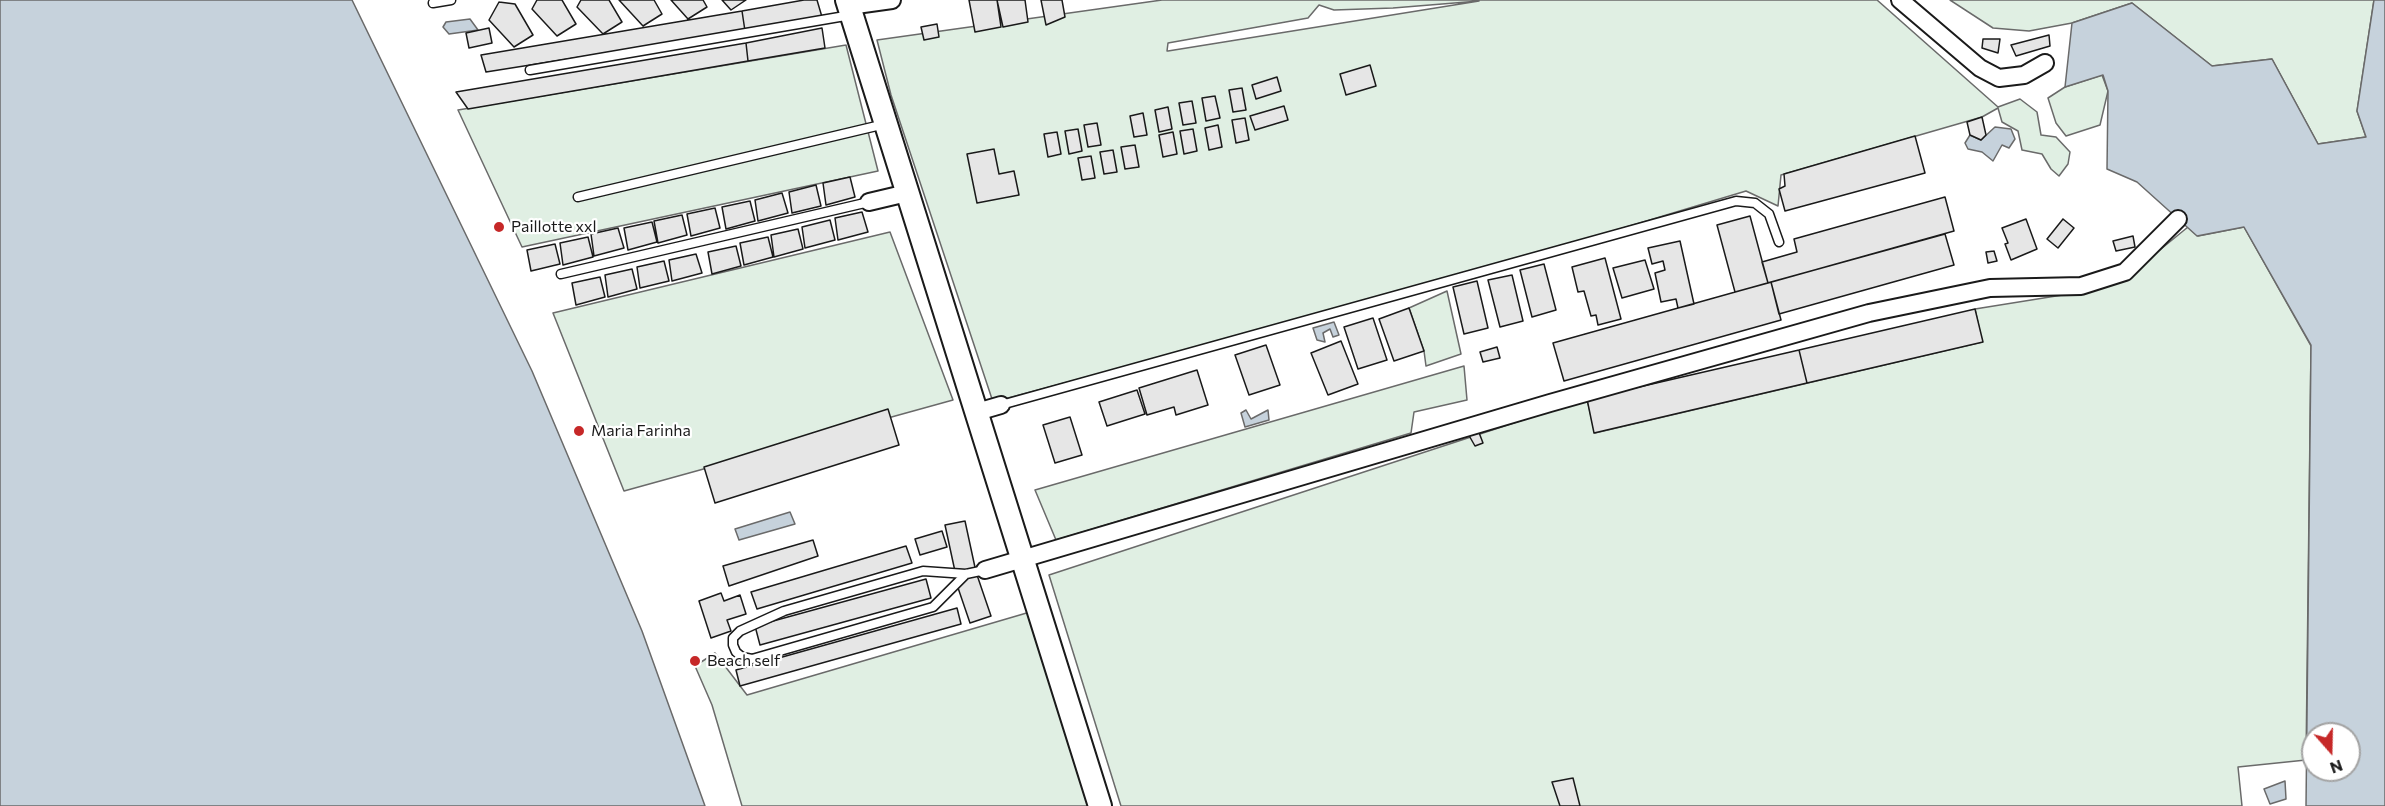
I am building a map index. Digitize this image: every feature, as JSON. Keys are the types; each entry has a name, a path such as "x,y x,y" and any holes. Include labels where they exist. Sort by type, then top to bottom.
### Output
{"main road":[{"path":"849,7 1100,806"}],"street":[{"path":"849,7 892,0"},
{"path":"1900,0 1980,68 1999,78 2024,75 2044,63"},
{"path":"869,202 907,193"},
{"path":"985,570 1550,403 1869,313 1990,288 2081,286 2125,272 2178,219"},
{"path":"977,412 1001,405"}],"lane":[{"path":"433,3 452,0"},
{"path":"530,70 849,7"},
{"path":"578,197 885,124"},
{"path":"1001,405 1736,201 1755,203 1769,214 1779,242"},
{"path":"561,274 869,202"},
{"path":"966,574 933,607 752,659 742,657 733,645 734,638 740,631 784,611 924,572 966,574 985,570"}],"green space":[{"path":"1162,0 1877,0 1998,107 2020,99 2037,112 2041,135 2056,137 2070,152 2068,164 2059,176 2051,169 2042,154 2022,150 2018,131 2002,122 1998,108 1982,117 1781,175 1778,206 1746,191 1444,282 993,402 891,95 877,40","holes":["1479,1 1167,51 1168,43 1308,18 1319,5 1334,10"]},
{"path":"1950,0 2374,0 2357,111 2366,137 2318,144 2272,59 2212,66 2132,3 2072,23 2029,31 1993,28"},
{"path":"846,45 878,171 522,247 458,110"},
{"path":"2102,75 2108,91 2100,125 2066,136 2056,123 2048,98 2065,87"},
{"path":"2188,227 2198,236 2244,227 2311,346 2306,722 2301,722 2301,761 2238,767 2242,806 1121,806 1049,575 1587,399 1595,433 1982,342 1975,309 2081,292 2129,275"},
{"path":"890,232 953,400 624,491 553,313"},
{"path":"1447,291 1461,354 1426,366 1424,351 1409,308"},
{"path":"1464,366 1467,400 1414,412 1411,433 1056,540 1035,490"},
{"path":"1030,612 1089,806 742,806 712,705 695,666 715,653 747,695"}],"shaded area":[{"path":"0,0 352,0 532,371 642,631 705,806 0,806"},
{"path":"2374,0 2385,0 2385,806 2306,806 2306,782 2361,782 2361,722 2307,722 2311,345 2244,227 2197,236 2137,182 2107,169 2108,91 2103,75 2065,87 2072,23 2132,3 2212,66 2272,59 2318,144 2366,137 2357,111"},
{"path":"470,19 478,30 449,34 443,27 446,22"},
{"path":"1995,127 2011,129 2015,139 2009,148 2002,145 1993,161 1982,152 1968,149 1965,143 1970,135 1981,140"},
{"path":"1334,322 1339,335 1333,337 1330,329 1323,333 1325,342 1317,340 1313,328"},
{"path":"1246,410 1251,419 1268,410 1269,420 1245,427 1241,413"},
{"path":"790,512 795,524 739,540 735,529"},
{"path":"2285,781 2286,799 2270,804 2264,789"}],"building":[{"path":"537,0 562,0 576,24 557,36 532,9"},
{"path":"581,0 609,0 622,22 603,34 577,7"},
{"path":"619,0 654,0 662,14 643,26"},
{"path":"671,0 703,0 707,7 688,19"},
{"path":"722,0 746,0 731,10"},
{"path":"804,0 817,0 822,17 745,31 742,11"},
{"path":"969,0 997,0 1001,27 975,32"},
{"path":"997,0 1025,0 1028,22 1003,27"},
{"path":"1041,0 1062,0 1065,17 1046,25"},
{"path":"499,2 515,4 533,35 514,47 489,20"},
{"path":"742,11 745,31 486,72 481,55"},
{"path":"937,24 939,37 924,40 921,27"},
{"path":"489,28 492,43 469,48 466,33"},
{"path":"822,28 825,48 748,61 746,43"},
{"path":"2049,35 2050,46 2016,56 2011,45"},
{"path":"1983,39 2000,39 1998,53 1982,48"},
{"path":"746,43 748,61 468,109 456,92"},
{"path":"1370,65 1376,86 1346,95 1340,74"},
{"path":"1277,77 1281,91 1256,99 1252,85"},
{"path":"1242,88 1246,110 1233,112 1229,90"},
{"path":"1215,96 1220,118 1206,121 1202,98"},
{"path":"1192,101 1196,123 1183,125 1179,103"},
{"path":"1284,106 1288,120 1255,130 1250,116"},
{"path":"1168,107 1172,129 1159,132 1155,110"},
{"path":"1143,113 1147,135 1134,137 1130,116"},
{"path":"1982,117 1986,135 1981,140 1970,135 1967,122"},
{"path":"1245,118 1249,140 1236,143 1232,120"},
{"path":"1097,123 1101,145 1088,147 1084,125"},
{"path":"1218,125 1222,147 1209,150 1205,128"},
{"path":"1078,129 1082,151 1069,154 1065,131"},
{"path":"1193,129 1197,151 1184,154 1180,131"},
{"path":"1057,132 1061,154 1048,157 1044,134"},
{"path":"1173,132 1177,154 1163,157 1159,135"},
{"path":"1915,136 1925,173 1785,211 1779,189 1785,186 1784,174"},
{"path":"1135,145 1139,167 1125,169 1121,147"},
{"path":"994,149 999,174 1014,171 1019,195 977,203 967,154"},
{"path":"1113,150 1117,172 1104,174 1100,152"},
{"path":"1091,156 1095,178 1082,180 1078,158"},
{"path":"850,177 855,197 826,205 823,183"},
{"path":"816,185 821,206 792,213 789,192"},
{"path":"782,193 788,213 758,221 755,200"},
{"path":"1945,197 1954,231 1768,283 1762,262 1797,252 1794,239"},
{"path":"750,201 755,221 726,229 722,207"},
{"path":"715,208 720,228 691,236 687,214"},
{"path":"862,212 868,232 838,240 835,218"},
{"path":"682,215 687,235 658,243 654,221"},
{"path":"1750,216 1768,283 1735,292 1717,225"},
{"path":"2026,219 2037,249 2011,260 2002,228"},
{"path":"2063,219 2074,228 2058,248 2047,239"},
{"path":"830,220 835,240 805,248 802,227"},
{"path":"652,222 657,242 628,250 624,228"},
{"path":"618,228 624,248 594,256 591,234"},
{"path":"798,229 803,249 774,257 771,235"},
{"path":"1945,234 1954,265 1779,314 1771,282"},
{"path":"2133,236 2135,247 2116,251 2113,241"},
{"path":"588,237 593,257 563,265 560,243"},
{"path":"768,237 773,257 744,265 740,243"},
{"path":"1680,241 1694,304 1678,308 1676,299 1661,302 1655,273 1665,270 1663,261 1652,264 1648,248"},
{"path":"555,244 560,264 531,271 527,250"},
{"path":"736,246 741,266 712,274 708,252"},
{"path":"1994,251 1997,261 1988,263 1986,252"},
{"path":"696,254 702,273 672,281 669,260"},
{"path":"1605,258 1621,319 1598,325 1596,315 1591,316 1584,291 1578,292 1572,267"},
{"path":"1645,260 1654,289 1622,298 1613,268"},
{"path":"664,261 669,281 640,288 637,267"},
{"path":"1544,264 1556,310 1532,317 1520,270"},
{"path":"632,269 637,289 608,297 605,275"},
{"path":"1512,275 1523,321 1500,327 1488,280"},
{"path":"600,277 605,297 576,305 572,283"},
{"path":"1477,281 1488,328 1464,334 1453,287"},
{"path":"1771,282 1781,320 1564,381 1553,343"},
{"path":"1409,308 1424,351 1394,361 1379,319"},
{"path":"1975,309 1983,342 1807,383 1799,350"},
{"path":"1373,318 1387,360 1358,369 1344,327"},
{"path":"1341,341 1358,384 1328,395 1311,353"},
{"path":"1266,345 1280,385 1249,395 1235,355"},
{"path":"1497,347 1500,358 1483,362 1480,352"},
{"path":"1799,350 1807,383 1594,433 1587,399"},
{"path":"1197,370 1208,405 1176,415 1174,407 1147,415 1139,388"},
{"path":"1137,390 1145,414 1107,426 1099,402"},
{"path":"888,409 899,445 715,503 704,467"},
{"path":"1070,417 1082,455 1055,463 1043,425"},
{"path":"1478,430 1483,443 1475,446 1467,432"},
{"path":"965,521 976,572 956,576 945,525"},
{"path":"942,531 947,547 920,555 915,539"},
{"path":"813,540 818,556 729,586 723,566"},
{"path":"906,546 912,563 757,609 751,592"},
{"path":"976,572 991,616 970,623 955,579"},
{"path":"926,579 931,598 760,645 755,626"},
{"path":"721,593 724,601 740,595 746,614 727,620 731,631 711,638 699,601"},
{"path":"957,608 961,624 740,686 736,670"},
{"path":"1573,778 1580,806 1560,806 1552,782"}],"place":[{"name":"Paillotte xxl","path":"499,227"},
{"name":"Maria Farinha","path":"579,431"},
{"name":"Beach self","path":"695,661"}]}
